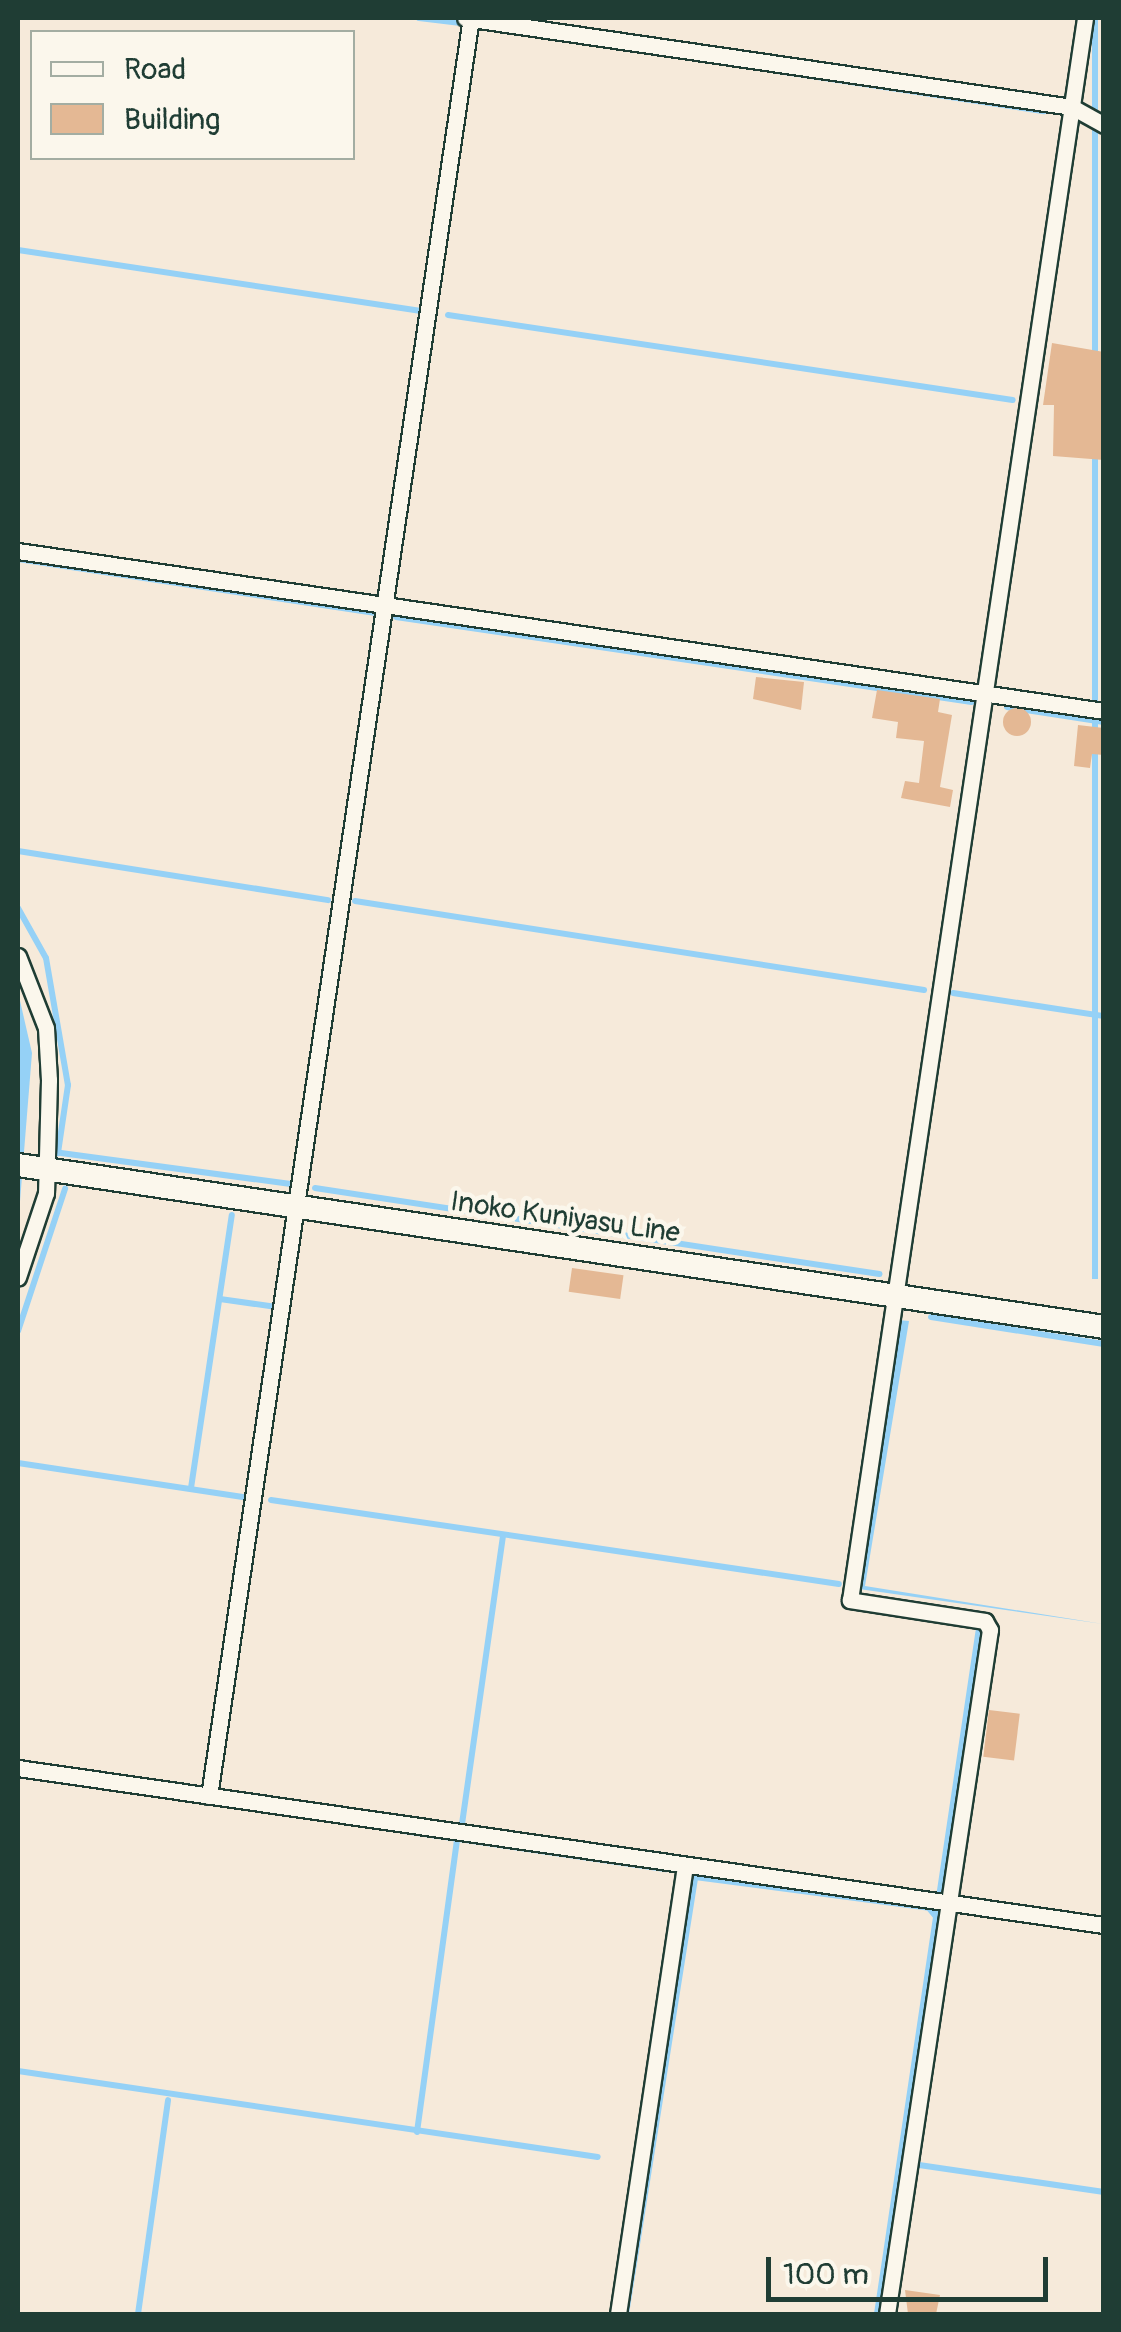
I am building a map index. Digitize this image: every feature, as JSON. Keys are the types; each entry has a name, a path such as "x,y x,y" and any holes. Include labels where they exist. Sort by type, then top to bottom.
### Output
{"main road":[{"name":"Inoko Kuniyasu Line","path":"35,1168 1104,1328"}],"street":[{"path":"209,1796 469,18 1072,106 1104,125"},
{"path":"887,2314 990,1630 986,1621 850,1600 1085,18"},
{"path":"18,551 1104,711"},
{"path":"18,956 46,1028 35,1168 18,1277"},
{"path":"18,1768 1104,1926"},
{"path":"618,2314 685,1866"}],"water":[{"path":"1092,18 1098,18 1098,1279 1092,1279"},
{"path":"18,992 32,1053 18,1226"},
{"path":"898,1320 909,1321 865,1586 1103,1624 859,1589"}],"building":[{"path":"1052,343 1104,352 1104,460 1053,456 1054,405 1043,405"},
{"path":"756,677 804,682 801,710 753,699"},
{"path":"877,690 940,699 938,712 952,715 940,787 953,790 950,807 901,798 905,781 919,783 924,741 896,738 898,722 872,718"},
{"path":"1017,708 1027,712 1031,722 1027,732 1017,736 1007,732 1003,722 1007,712"},
{"path":"1078,725 1104,728 1104,755 1092,754 1090,768 1074,766"},
{"path":"572,1268 623,1275 620,1299 569,1292"},
{"path":"989,1710 1020,1714 1014,1760 983,1757"},
{"path":"905,2290 940,2295 936,2314 908,2314"}],"waterway":[{"path":"419,18 461,23"},
{"path":"778,71 1044,111"},
{"path":"18,250 419,311"},
{"path":"448,315 1013,400"},
{"path":"18,559 374,613"},
{"path":"396,617 972,702"},
{"path":"1007,707 1104,722"},
{"path":"18,851 328,900"},
{"path":"355,901 924,990"},
{"path":"18,908 46,958 68,1085 58,1153"},
{"path":"953,993 1104,1016"},
{"path":"61,1153 289,1184"},
{"path":"315,1188 879,1274"},
{"path":"18,1331 65,1189"},
{"path":"191,1488 232,1215"},
{"path":"220,1299 276,1307"},
{"path":"931,1317 1104,1344"},
{"path":"18,1463 244,1497"},
{"path":"271,1500 839,1584"},
{"path":"462,1824 503,1536"},
{"path":"877,2314 979,1628"},
{"path":"404,1831 666,1869"},
{"path":"417,2132 457,1839"},
{"path":"626,2314 695,1877 929,1908 937,1918"},
{"path":"18,2071 598,2157"},
{"path":"138,2314 168,2100"},
{"path":"919,2165 1104,2192"}]}
